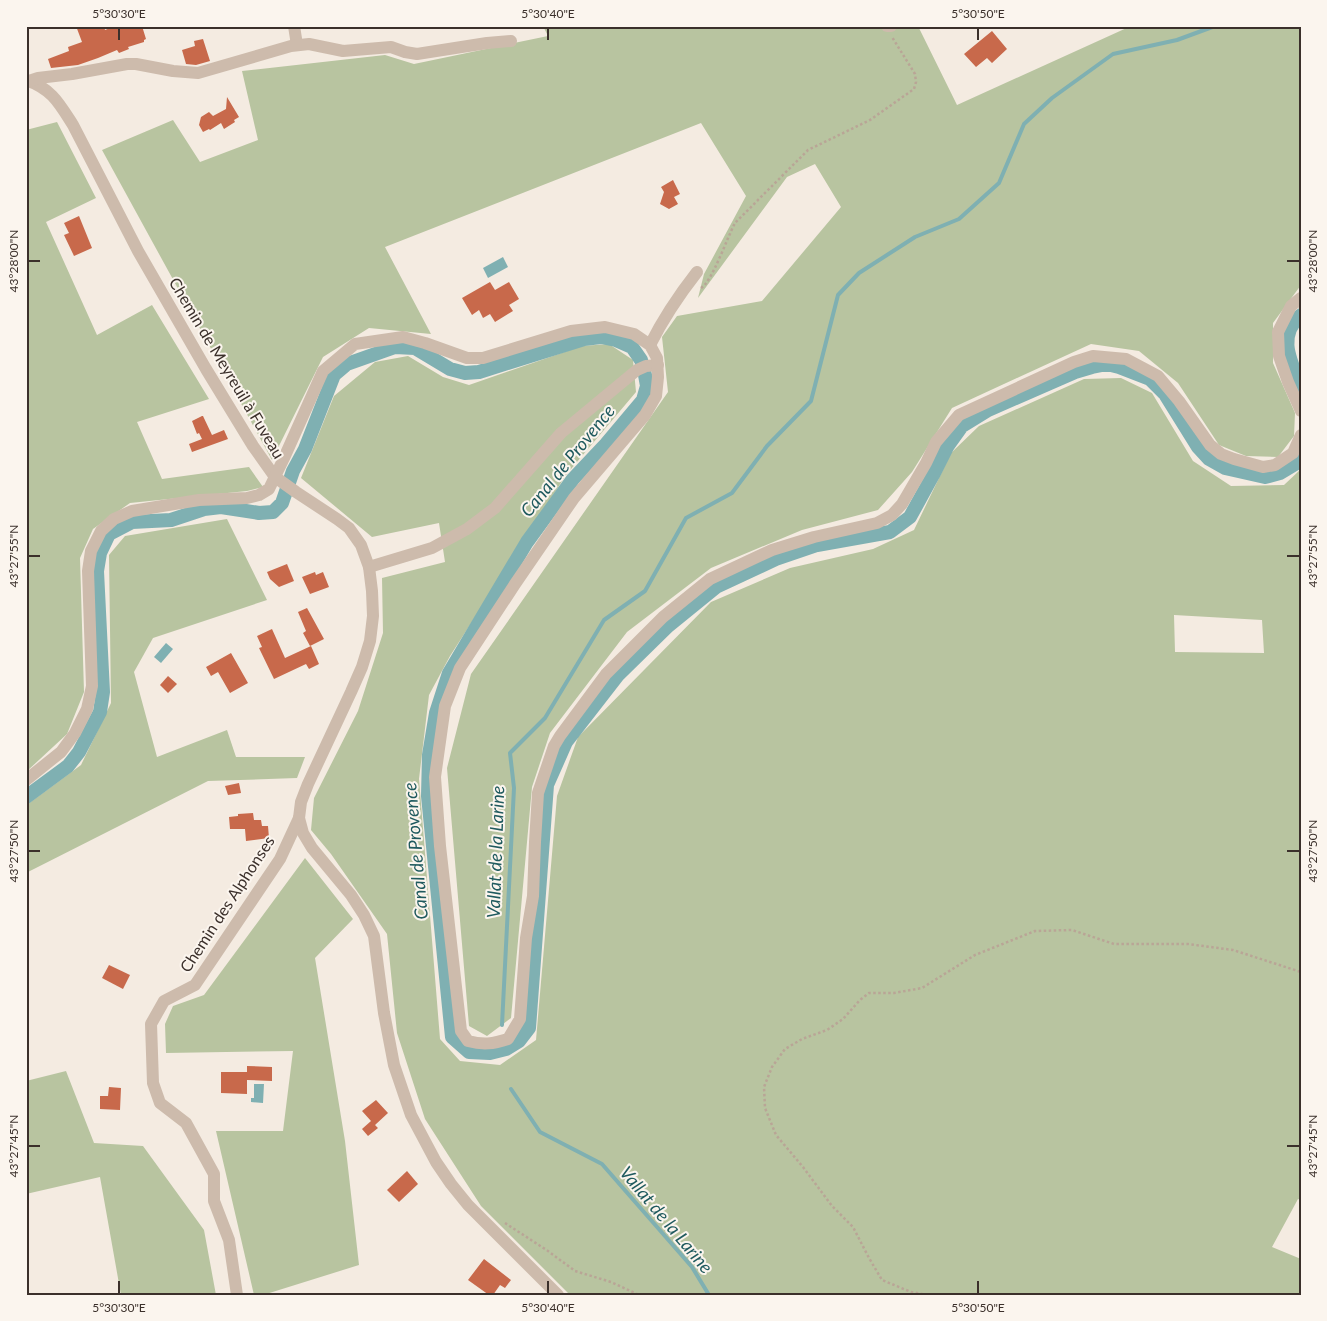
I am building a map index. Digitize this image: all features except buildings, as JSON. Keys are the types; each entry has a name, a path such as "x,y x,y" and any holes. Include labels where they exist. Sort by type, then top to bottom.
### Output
{"street":[{"path":"294,26 297,44"},
{"path":"28,80 127,64 136,64 173,72 198,73 297,44 309,44 343,51 391,47 418,54 512,41"},
{"name":"Chemin de Meyreuil à Fuveau","path":"28,80 50,92 62,107 138,252 253,446 275,477 349,528 361,546 369,567 373,616 370,641 355,684 308,784 301,802 299,818"},
{"path":"650,345 697,272"},
{"path":"1301,298 1291,306 1278,332 1278,356 1301,411"},
{"path":"26,780 61,752 75,733 87,709 92,686 88,571 91,551 101,531 114,519 132,511 200,500 247,498 259,495 270,489 323,371 355,344 403,337 467,358 483,358 572,331 605,327 634,334 650,345 654,351 647,367 561,433 495,508 467,529 432,548 369,567"},
{"path":"647,367 658,386 652,404 574,498 515,584 460,668 445,706 435,777 440,846 461,1031 468,1041 478,1044 494,1044 508,1039 520,1019 526,938 533,896 534,842 538,793 554,746 606,674 663,618 710,580 772,550 814,537 876,523 892,515 902,504 936,442 959,415 1074,362 1093,356 1126,359 1158,376 1179,400 1210,445 1221,454 1234,459 1263,467 1275,465 1293,453 1301,435"},
{"path":"299,818 303,833 312,848 351,895 364,915 374,936 384,1013 394,1064 411,1115 436,1162 468,1205 558,1295"},
{"name":"Chemin des Alphonses","path":"237,1295 229,1240 214,1201 214,1174 186,1123 160,1103 153,1083 151,1024 164,1001 195,985 280,859 299,818"}],"path":[{"path":"698,290 706,286 729,233 735,224 808,150 870,120 914,89 916,82 915,74 892,39 889,26"},
{"path":"928,1295 912,1292 882,1280 853,1227 832,1206 776,1135 765,1108 764,1087 772,1067 785,1049 802,1039 827,1030 843,1019 869,993 922,988 975,955 1035,930 1072,930 1114,944 1188,944 1233,950 1301,972"},
{"path":"502,1221 548,1251 575,1272 611,1282 639,1295"}],"green space":[{"path":"543,26 918,26 957,105 1131,26 1301,26 1301,285 1273,323 1273,363 1295,413 1294,436 1278,457 1246,456 1219,445 1178,383 1139,351 1091,344 952,408 912,472 878,510 802,530 711,568 627,632 550,733 532,787 511,1018 487,1036 469,1026 447,768 471,674 668,392 662,337 677,316 762,301 841,207 815,164 787,177 698,298 704,274 746,196 701,123 385,247 431,334 369,328 323,357 272,460 102,150 173,120 200,162 258,140 242,71 385,55 414,64 548,36"},
{"path":"57,122 96,198 46,222 97,335 152,305 209,399 137,422 162,479 249,467 263,487 247,491 130,503 93,529 80,558 84,692 67,734 26,772 26,130"},
{"path":"609,344 633,360 636,392 566,475 450,656 429,695 419,779 440,1039 460,1061 500,1065 536,1040 557,796 578,737 711,602 790,568 873,549 914,530 951,453 979,426 1084,379 1121,378 1152,393 1193,461 1231,486 1284,485 1301,469 1301,1200 1298,1199 1272,1247 1301,1259 1301,1295 570,1295 481,1206 425,1119 397,1033 387,934 331,854 311,830 314,798 358,711 383,633 382,578 445,562 439,523 372,537 301,478 334,396 375,362 408,356 443,377 469,385 582,346","holes":["1174,615 1262,620 1264,653 1175,652"]},
{"path":"227,519 267,600 153,638 134,672 157,757 227,730 236,757 305,757 297,778 208,781 26,873 26,807 81,765 111,703 109,555 125,536"},
{"path":"305,858 353,919 315,958 345,1141 359,1265 263,1295 254,1295 216,1131 283,1131 293,1051 166,1053 165,1024 173,1006 204,995"},
{"path":"66,1071 94,1143 143,1146 204,1230 216,1295 121,1295 100,1177 26,1194 26,1081"}],"water":[{"path":"503,257 508,267 488,278 483,268"},
{"path":"166,643 173,649 161,663 154,657"},
{"path":"254,1084 264,1084 263,1103 251,1102 251,1098 254,1098"}],"waterway":[{"name":"Vallat de la Larine","path":"502,1025 514,788 510,753 545,718 604,620 645,591 686,518 732,493 767,446 811,401 838,295 859,273 915,237 959,219 999,183 1024,124 1052,98 1113,54 1177,40 1215,26"},
{"name":"Canal de Provence","path":"1301,315 1293,323 1287,340 1290,359 1301,387"},
{"name":"Canal de Provence","path":"26,797 68,766 79,752 100,712 103,692 97,571 100,553 109,534 132,522 171,520 204,509 221,507 259,513 273,512 282,503 293,471 305,449 334,375 347,364 395,347 415,348 450,369 465,373 479,372 584,339 601,337 616,340 632,347 641,360 645,375 647,386 643,400 573,479 527,542 449,673 436,713 429,755 428,796 452,1037 469,1052 490,1053 506,1049 519,1041 529,1028 547,785 566,742 618,675 668,626 716,587 776,559 817,545 890,532 910,517 947,447 962,426 988,410 1075,372 1092,367 1107,364 1150,379 1165,394 1198,447 1209,459 1225,468 1265,477 1280,473 1295,464 1301,455"},
{"name":"Vallat de la Larine","path":"511,1089 540,1132 602,1164 692,1267 709,1295"}]}
